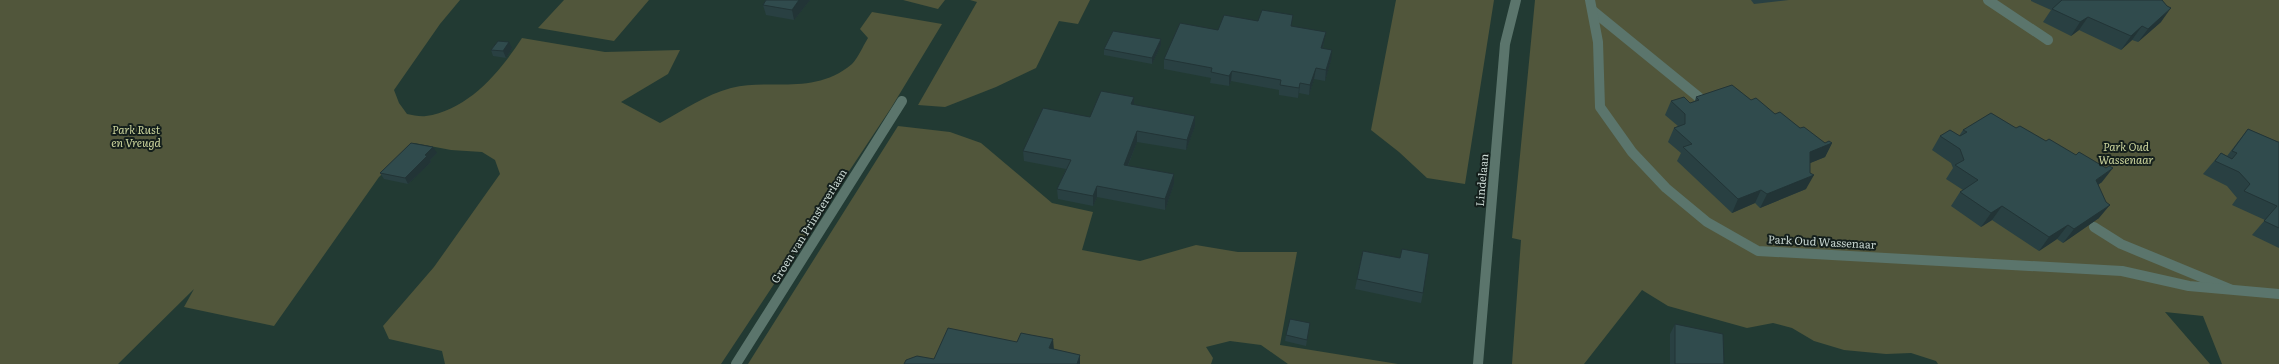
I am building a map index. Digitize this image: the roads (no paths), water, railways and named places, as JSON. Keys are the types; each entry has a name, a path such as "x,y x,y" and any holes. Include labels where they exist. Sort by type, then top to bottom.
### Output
{"street":[{"name":"Lindelaan","path":"1478,364 1505,44 1516,0"},
{"name":"Park Oud Wassenaar","path":"1590,0 1598,42 1600,107 1632,152 1666,188 1707,222 1758,251 2122,271 2189,286 2279,294"},
{"path":"1988,0 2048,40"},
{"path":"1592,11 1701,99"},
{"name":"Groen van Prinstererlaan","path":"736,364 902,101"},
{"path":"2094,227 2122,244 2234,290"}],"park label":[{"name":"Park Rust en Vreugd","path":"136,136"}]}
